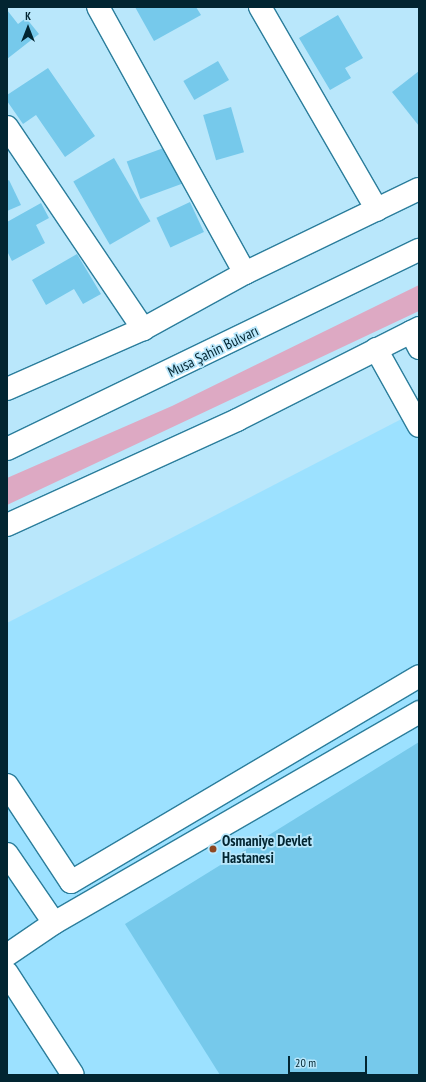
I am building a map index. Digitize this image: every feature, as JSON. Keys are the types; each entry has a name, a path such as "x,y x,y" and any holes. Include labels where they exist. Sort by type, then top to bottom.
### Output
{"street":[{"path":"98,7 245,273"},
{"path":"260,7 377,210"},
{"path":"7,127 143,329"},
{"path":"7,389 143,329 245,273 419,189"},
{"name":"Musa Şahin Bulvarı","path":"7,450 419,250"},
{"path":"7,525 236,420 376,350 416,336"},
{"path":"376,350 419,426"},
{"path":"7,785 71,882 419,676"},
{"path":"7,955 54,923 419,712"},
{"path":"7,854 54,923"},
{"path":"7,973 74,1075"}],"shaded area":[{"path":"419,285 419,311 7,505 7,478 172,406"},
{"name":"Osmaniye Devlet Hastanesi","path":"419,410 419,1075 7,1075 7,623"}],"building":[{"path":"135,7 196,7 201,15 154,41"},
{"path":"7,10 18,24 26,18 39,34 7,59"},
{"path":"338,15 363,58 345,68 351,78 330,90 299,38"},
{"path":"218,61 229,80 194,100 183,81"},
{"path":"48,68 95,136 65,157 36,115 23,124 7,101 7,95"},
{"path":"419,71 419,126 392,92"},
{"path":"231,107 244,152 216,160 203,115"},
{"path":"169,146 183,184 140,199 127,161"},
{"path":"114,158 150,221 110,245 73,182"},
{"path":"9,180 21,205 7,211 7,181"},
{"path":"190,202 204,232 170,248 156,218"},
{"path":"41,203 49,218 36,225 45,243 12,261 7,251 7,222"},
{"path":"77,254 101,294 83,304 74,289 46,305 32,280"},
{"path":"419,742 419,1075 220,1075 125,924"}],"place":[{"name":"Osmaniye Devlet Hastanesi","path":"213,849"}]}
